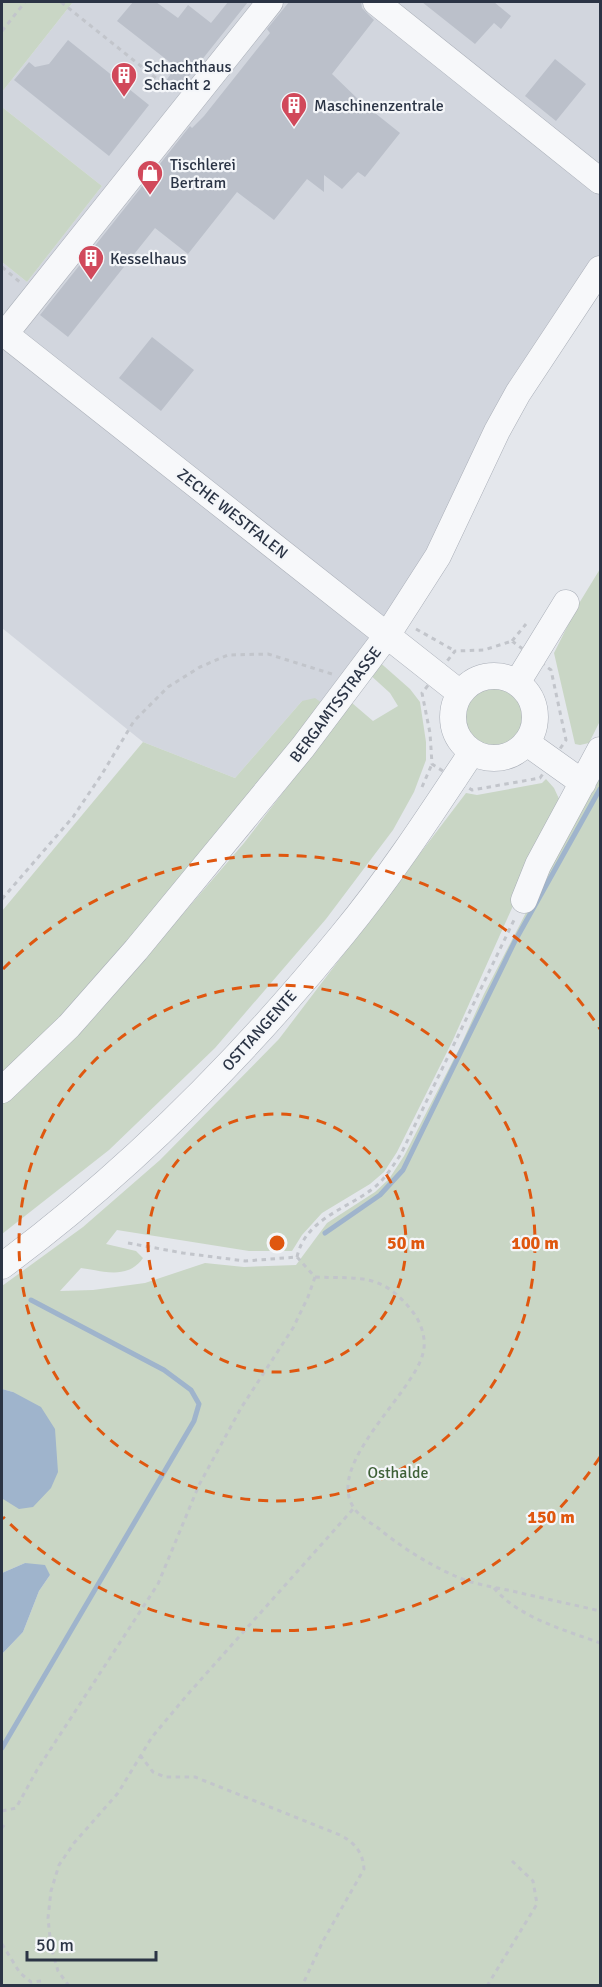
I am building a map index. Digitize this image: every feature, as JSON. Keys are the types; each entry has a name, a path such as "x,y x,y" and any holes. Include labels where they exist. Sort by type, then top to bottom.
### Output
{"street":[{"name":"ZECHE WESTFALEN","path":"270,2 3,336 394,627 437,674 460,693"},
{"path":"376,2 600,181"},
{"path":"401,2 498,78"},
{"name":"BERGAMTSSTRASSE","path":"2,1090 69,1026 136,950 289,764 394,627 438,556 497,431 518,393 600,269"},
{"path":"517,683 566,603"},
{"path":"487,677 506,677 517,683 527,692 535,711 534,730 527,742 513,754 495,759 483,758 472,752 462,743 454,725 454,705 460,693 470,684 487,677"},
{"path":"527,742 583,783"},
{"path":"524,900 538,865 600,750"},
{"name":"OSTTANGENTE","path":"2,1266 55,1227 176,1119 233,1062 344,933 412,843 472,752"}],"path":[{"path":"2,31 25,2"},
{"path":"61,2 189,104"},
{"path":"394,627 455,651 484,650 512,641 551,670 566,740 540,778 472,790 432,764 430,733 422,693 455,651"},
{"path":"2,899 73,817 134,721 168,687 200,667 228,655 268,654 353,681"},
{"path":"297,1257 299,1246 317,1224 372,1189 387,1174 401,1154 524,900"},
{"path":"128,1243 245,1261 297,1257"},
{"path":"297,1257 315,1277 361,1278 377,1281 389,1287 418,1319 424,1336 423,1353 415,1371 364,1444 353,1467 349,1481 349,1495 354,1508 387,1536 425,1561 457,1577 600,1611"},
{"path":"2,1811 16,1808 37,1770 158,1584 199,1485 241,1408 293,1328 315,1277"},
{"path":"69,1986 58,1971 51,1947 48,1918 51,1891 59,1865 74,1842 118,1793 140,1754 188,1694 354,1508"},
{"path":"493,1587 504,1600 519,1611 600,1643"},
{"path":"140,1754 153,1772 165,1777 195,1777 340,1835 351,1840 359,1850 363,1859 363,1869 323,1941 302,1986"},
{"path":"487,1986 537,1904 533,1881 512,1862"},
{"path":"2,1944 20,1973 31,1982 41,1981"}],"shaded area":[{"path":"73,2 600,2 600,258 431,552 322,703 302,701 235,778 143,742 2,628 2,262 27,282 102,186 2,107 2,92"}],"green space":[{"path":"2,2 73,2 2,92"},
{"path":"2,107 102,186 27,282 2,262"},
{"path":"600,569 600,721 589,743 580,745 575,744 554,653 578,605"},
{"path":"376,659 410,689 420,702 426,742 426,760 414,792 393,830 326,919 215,1048 109,1150 2,1234 2,1104 144,959 244,843 352,703 373,721 398,706 390,693 368,673"},
{"path":"500,684 518,693 525,704 527,717 525,730 518,741 507,748 488,750 470,741 463,730 461,711 470,693 481,686"},
{"path":"315,698 322,703 295,740 63,1018 2,1076 2,911 143,742 235,778 302,701"},
{"name":"Osthalde","path":"600,773 600,1985 2,1985 2,1654 23,1632 39,1591 50,1575 25,1563 2,1573 2,1494 3,1499 13,1392 2,1389 2,1286 83,1227 160,1160 279,1039 466,793 477,795 542,783 546,779 554,788 560,801 452,1042 397,1152 384,1172 370,1184 322,1213 302,1235 292,1251 249,1251 117,1230 106,1244 136,1251 143,1258 137,1265 123,1272 81,1268 60,1291 93,1290 145,1283 205,1263 244,1267 296,1265 327,1223 375,1192 389,1179 404,1156 460,1047 484,994"}],"water":[{"path":"2,1389 13,1392 41,1407 55,1429 58,1472 51,1488 33,1507 19,1509 3,1499"},
{"path":"25,1563 45,1565 50,1575 39,1591 23,1632 2,1654 2,1573"}],"building":[{"path":"133,2 156,2 178,18 188,5 211,23 228,2 248,2 177,91 165,82 176,67 117,21"},
{"name":"Maschinenzentrale","path":"289,2 361,2 362,8 374,20 332,74 360,101 400,133 365,177 358,172 342,189 324,175 324,192 307,179 274,220 237,192 188,254 155,228 68,337 40,315 190,126 192,128 204,116 270,33 267,29"},
{"path":"422,2 494,2 511,16 501,29 494,23 475,44"},
{"name":"Schachthaus Schacht 2","path":"68,40 149,105 109,156 14,80 29,62 35,67 49,64"},
{"path":"555,59 586,84 556,121 525,96"},
{"path":"152,337 194,370 161,411 119,378"}],"waterway":[{"path":"325,1233 380,1195 403,1170 515,941 600,789"},
{"path":"2,1748 194,1421 199,1404 191,1390 164,1370 31,1300"}],"place":[{"name":"Schachthaus Schacht 2","path":"124,98"},
{"name":"Maschinenzentrale","path":"294,128"},
{"name":"Tischlerei Bertram","path":"150,196"},
{"name":"Kesselhaus","path":"91,281"}]}
